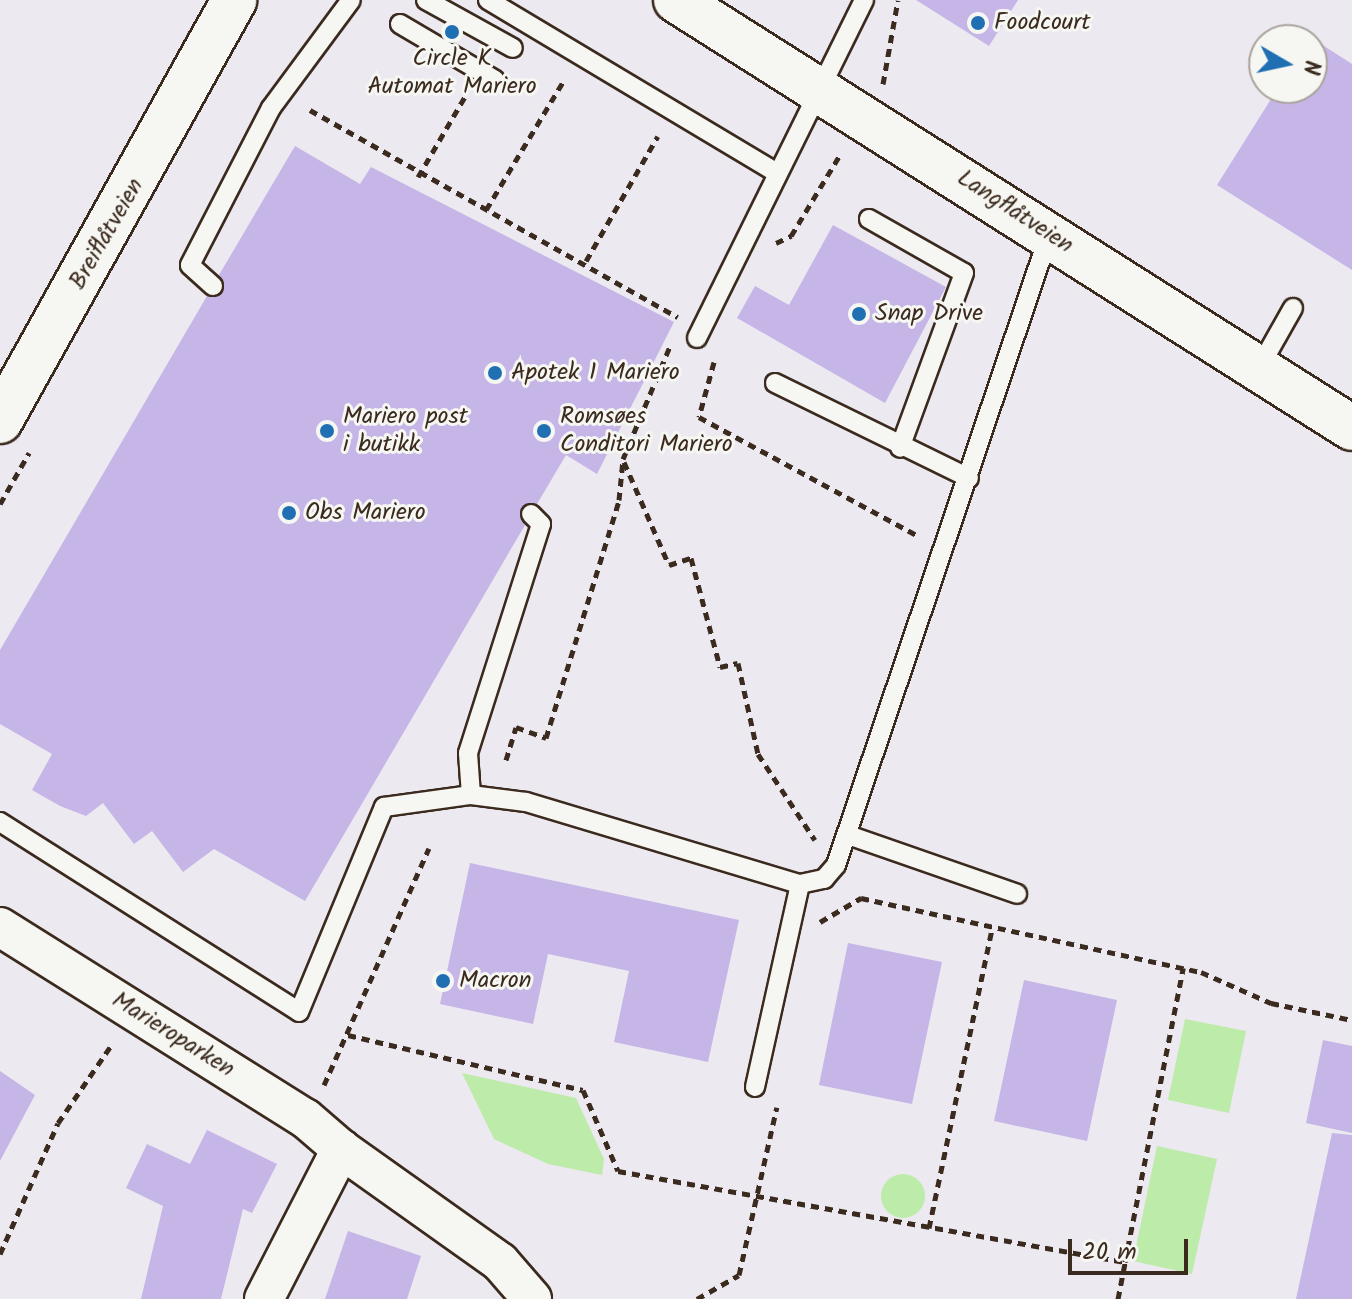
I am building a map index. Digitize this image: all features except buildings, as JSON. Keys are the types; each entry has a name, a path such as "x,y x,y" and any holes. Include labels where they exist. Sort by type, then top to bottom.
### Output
{"street":[{"name":"Breiflåtveien","path":"0,421 213,47 234,0"},
{"name":"Breiflåtveien","path":"213,47 248,0"},
{"name":"Langflåtveien","path":"676,0 1352,428"},
{"name":"Marieroparken","path":"0,927 305,1118 341,1149 500,1262 532,1299"},
{"path":"264,1299 341,1149"}],"lane":[{"path":"213,286 190,265 271,108 351,0"},
{"path":"426,0 513,48"},
{"path":"488,0 775,172"},
{"path":"697,338 775,172 864,0"},
{"path":"400,24 495,80"},
{"path":"869,219 964,273 900,448"},
{"path":"0,822 299,1012 384,807 471,795 526,802 800,884 824,879 848,835 947,549 1049,235"},
{"path":"1259,369 1293,308"},
{"path":"775,383 900,448 969,478"},
{"path":"471,795 468,753 541,524 531,514"},
{"path":"848,835 1017,894"},
{"path":"755,1087 800,884"}],"path":[{"path":"878,91 890,74 898,0"},
{"path":"486,210 564,79"},
{"path":"310,110 486,210 586,261 678,318 678,328"},
{"path":"586,261 659,135"},
{"path":"767,257 791,236 846,145"},
{"path":"506,760 516,727 546,738 619,500 623,459 672,341"},
{"path":"717,350 699,417 947,549"},
{"path":"623,459 669,565 691,558 720,667 738,663 758,754 814,838"},
{"path":"318,1098 429,848"},
{"path":"816,935 819,923 861,898 992,930 1183,968 1271,1003 1352,1020"},
{"path":"929,1228 992,930"},
{"path":"1118,1299 1183,968"},
{"path":"348,1035 583,1090 618,1171 1125,1262"},
{"path":"0,1254 58,1123 115,1038"},
{"path":"697,1299 739,1275 780,1092"}],"green space":[{"path":"1185,1019 1246,1031 1229,1113 1168,1100"},
{"path":"462,1073 576,1098 604,1159 602,1175 548,1164 494,1139"},
{"path":"1157,1146 1217,1159 1192,1274 1133,1261"},
{"path":"903,1174 919,1180 925,1196 919,1212 903,1218 887,1212 881,1196 887,1180"}],"place":[{"name":"Foodcourt","path":"978,23"},
{"name":"Circle K Automat Mariero","path":"452,32"},
{"name":"Snap Drive","path":"859,314"},
{"name":"Apotek 1 Mariero","path":"495,373"},
{"name":"Mariero post i butikk","path":"327,431"},
{"name":"Romsøes Conditori Mariero","path":"544,431"},
{"name":"Obs Mariero","path":"289,513"},
{"name":"Macron","path":"443,981"}]}
